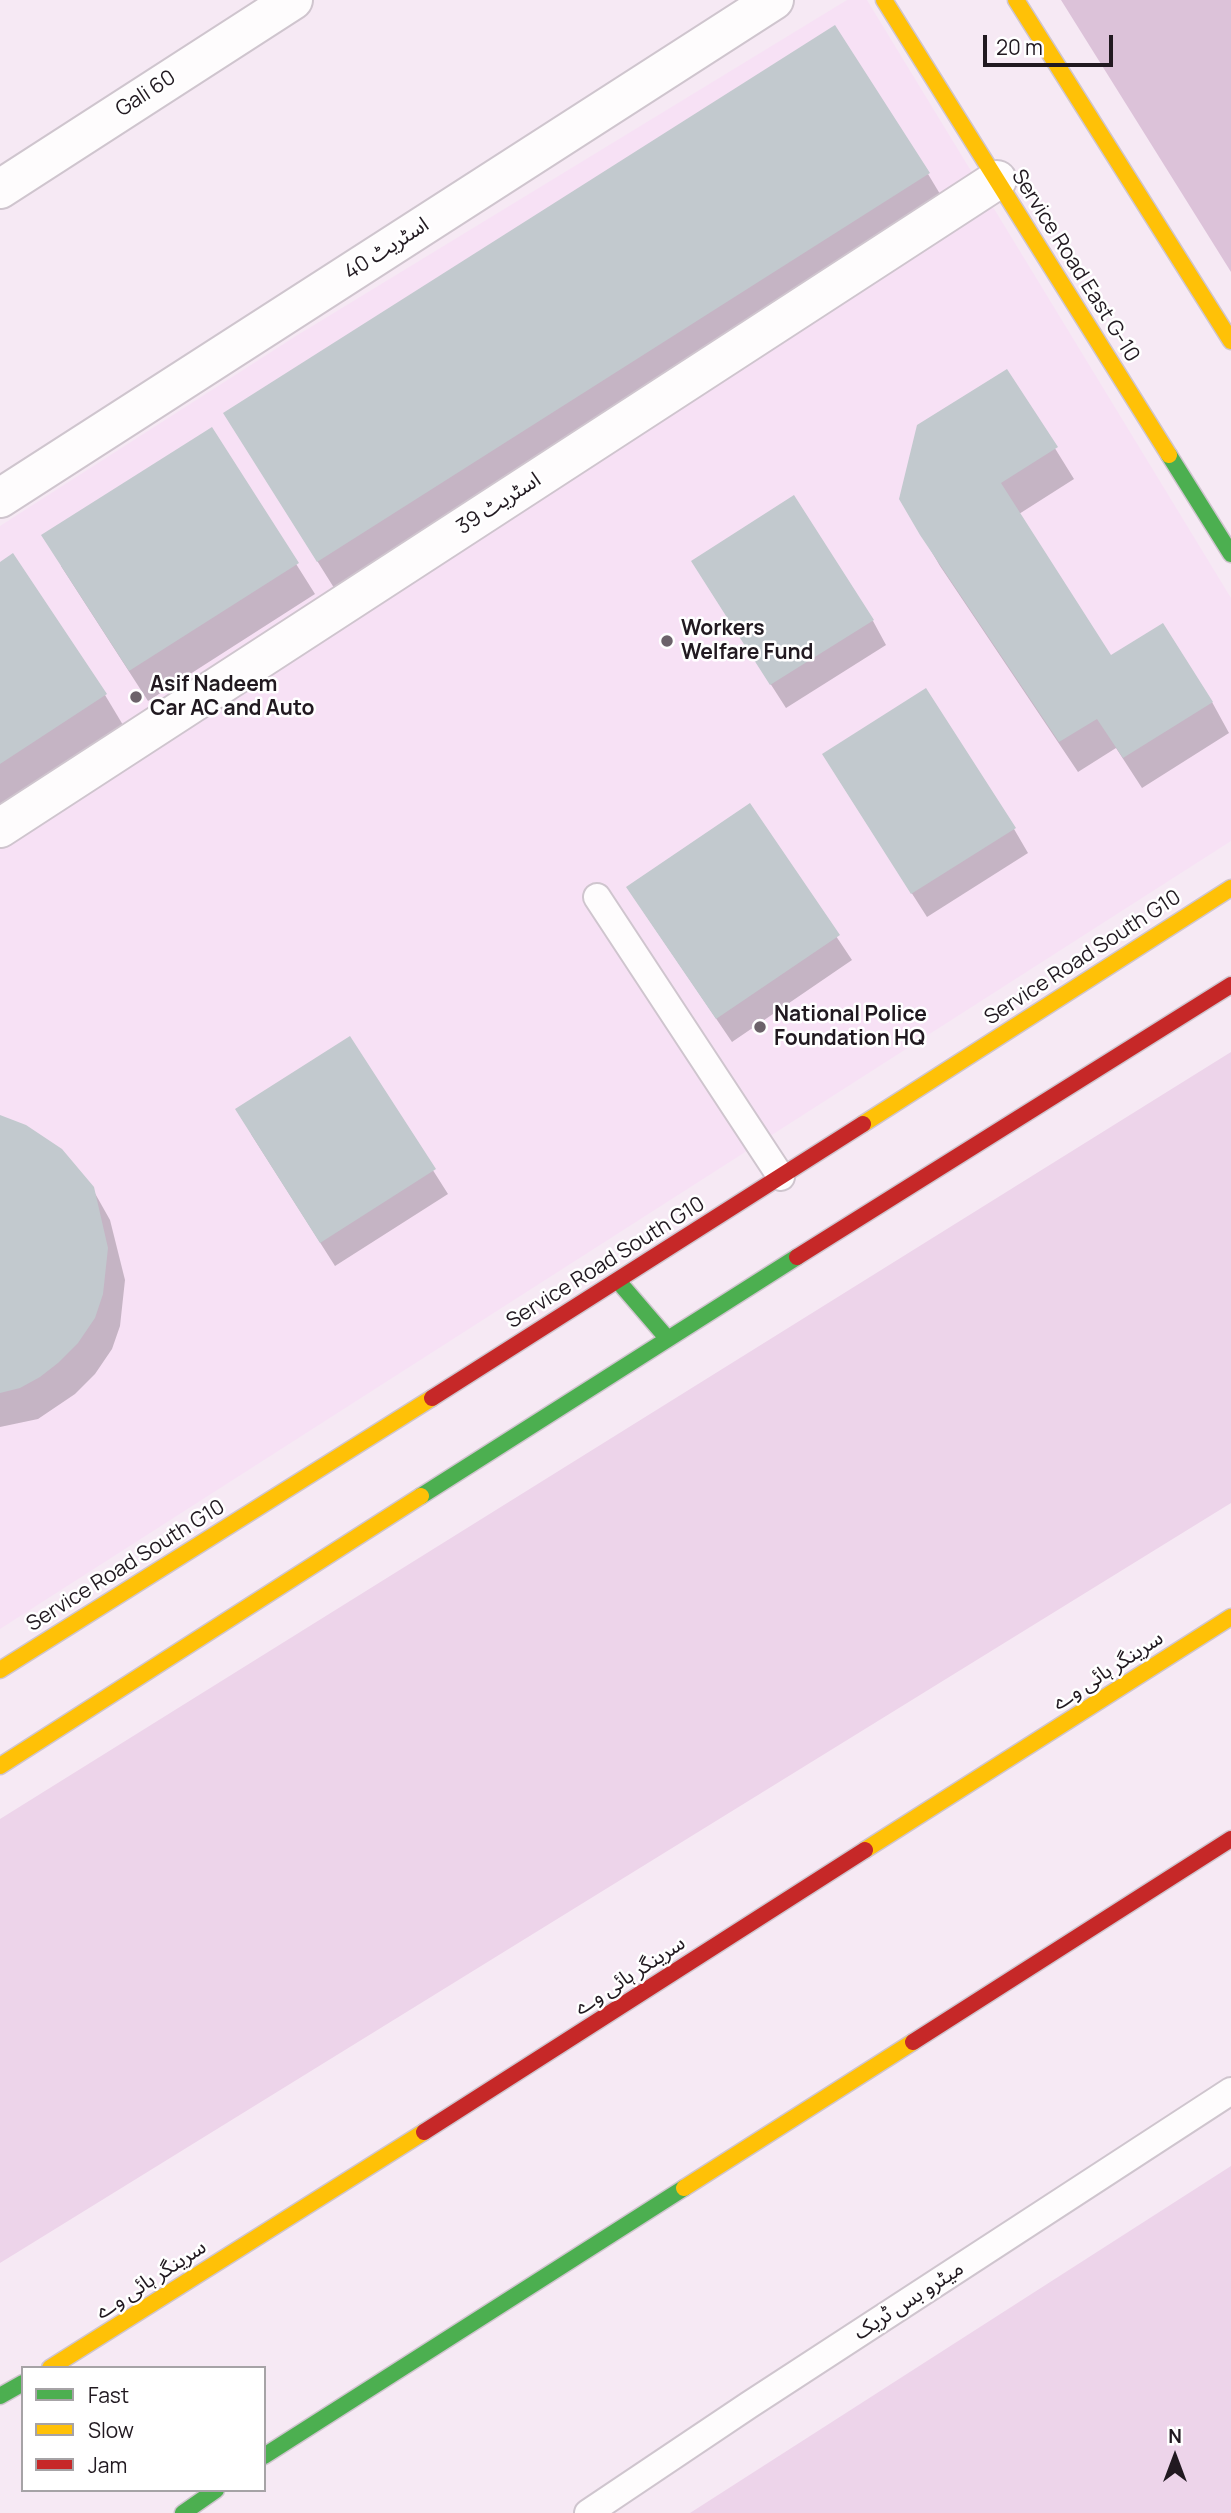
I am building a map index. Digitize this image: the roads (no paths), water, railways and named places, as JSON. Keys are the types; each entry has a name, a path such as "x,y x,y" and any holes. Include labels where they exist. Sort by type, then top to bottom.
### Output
{"main road":[{"name":"Service Road East G-10","path":"884,0 1231,554"},
{"path":"1016,0 1231,341"},
{"name":"Service Road South G10","path":"0,1670 618,1281 1231,888"},
{"path":"0,1766 667,1338 1231,985"},
{"path":"618,1281 667,1338"},
{"name":"سرینگر ہائی وے","path":"53,2366 1231,1617"},
{"path":"266,2455 1231,1839"},
{"path":"0,2396 21,2384"},
{"path":"183,2513 213,2492"}],"street":[{"name":"Gali 60","path":"0,189 293,0"},
{"name":"اسٹریٹ 40","path":"0,498 774,0"},
{"name":"اسٹریٹ 39","path":"0,828 997,180"}],"lane":[{"path":"597,897 780,1177"},
{"name":"میٹرو بس ٹریک","path":"588,2513 1231,2091"}],"place":[{"name":"Workers Welfare Fund","path":"667,641"},
{"name":"Asif Nadeem Car AC and Auto","path":"136,697"},
{"name":"National Police Foundation HQ","path":"760,1027"}]}
